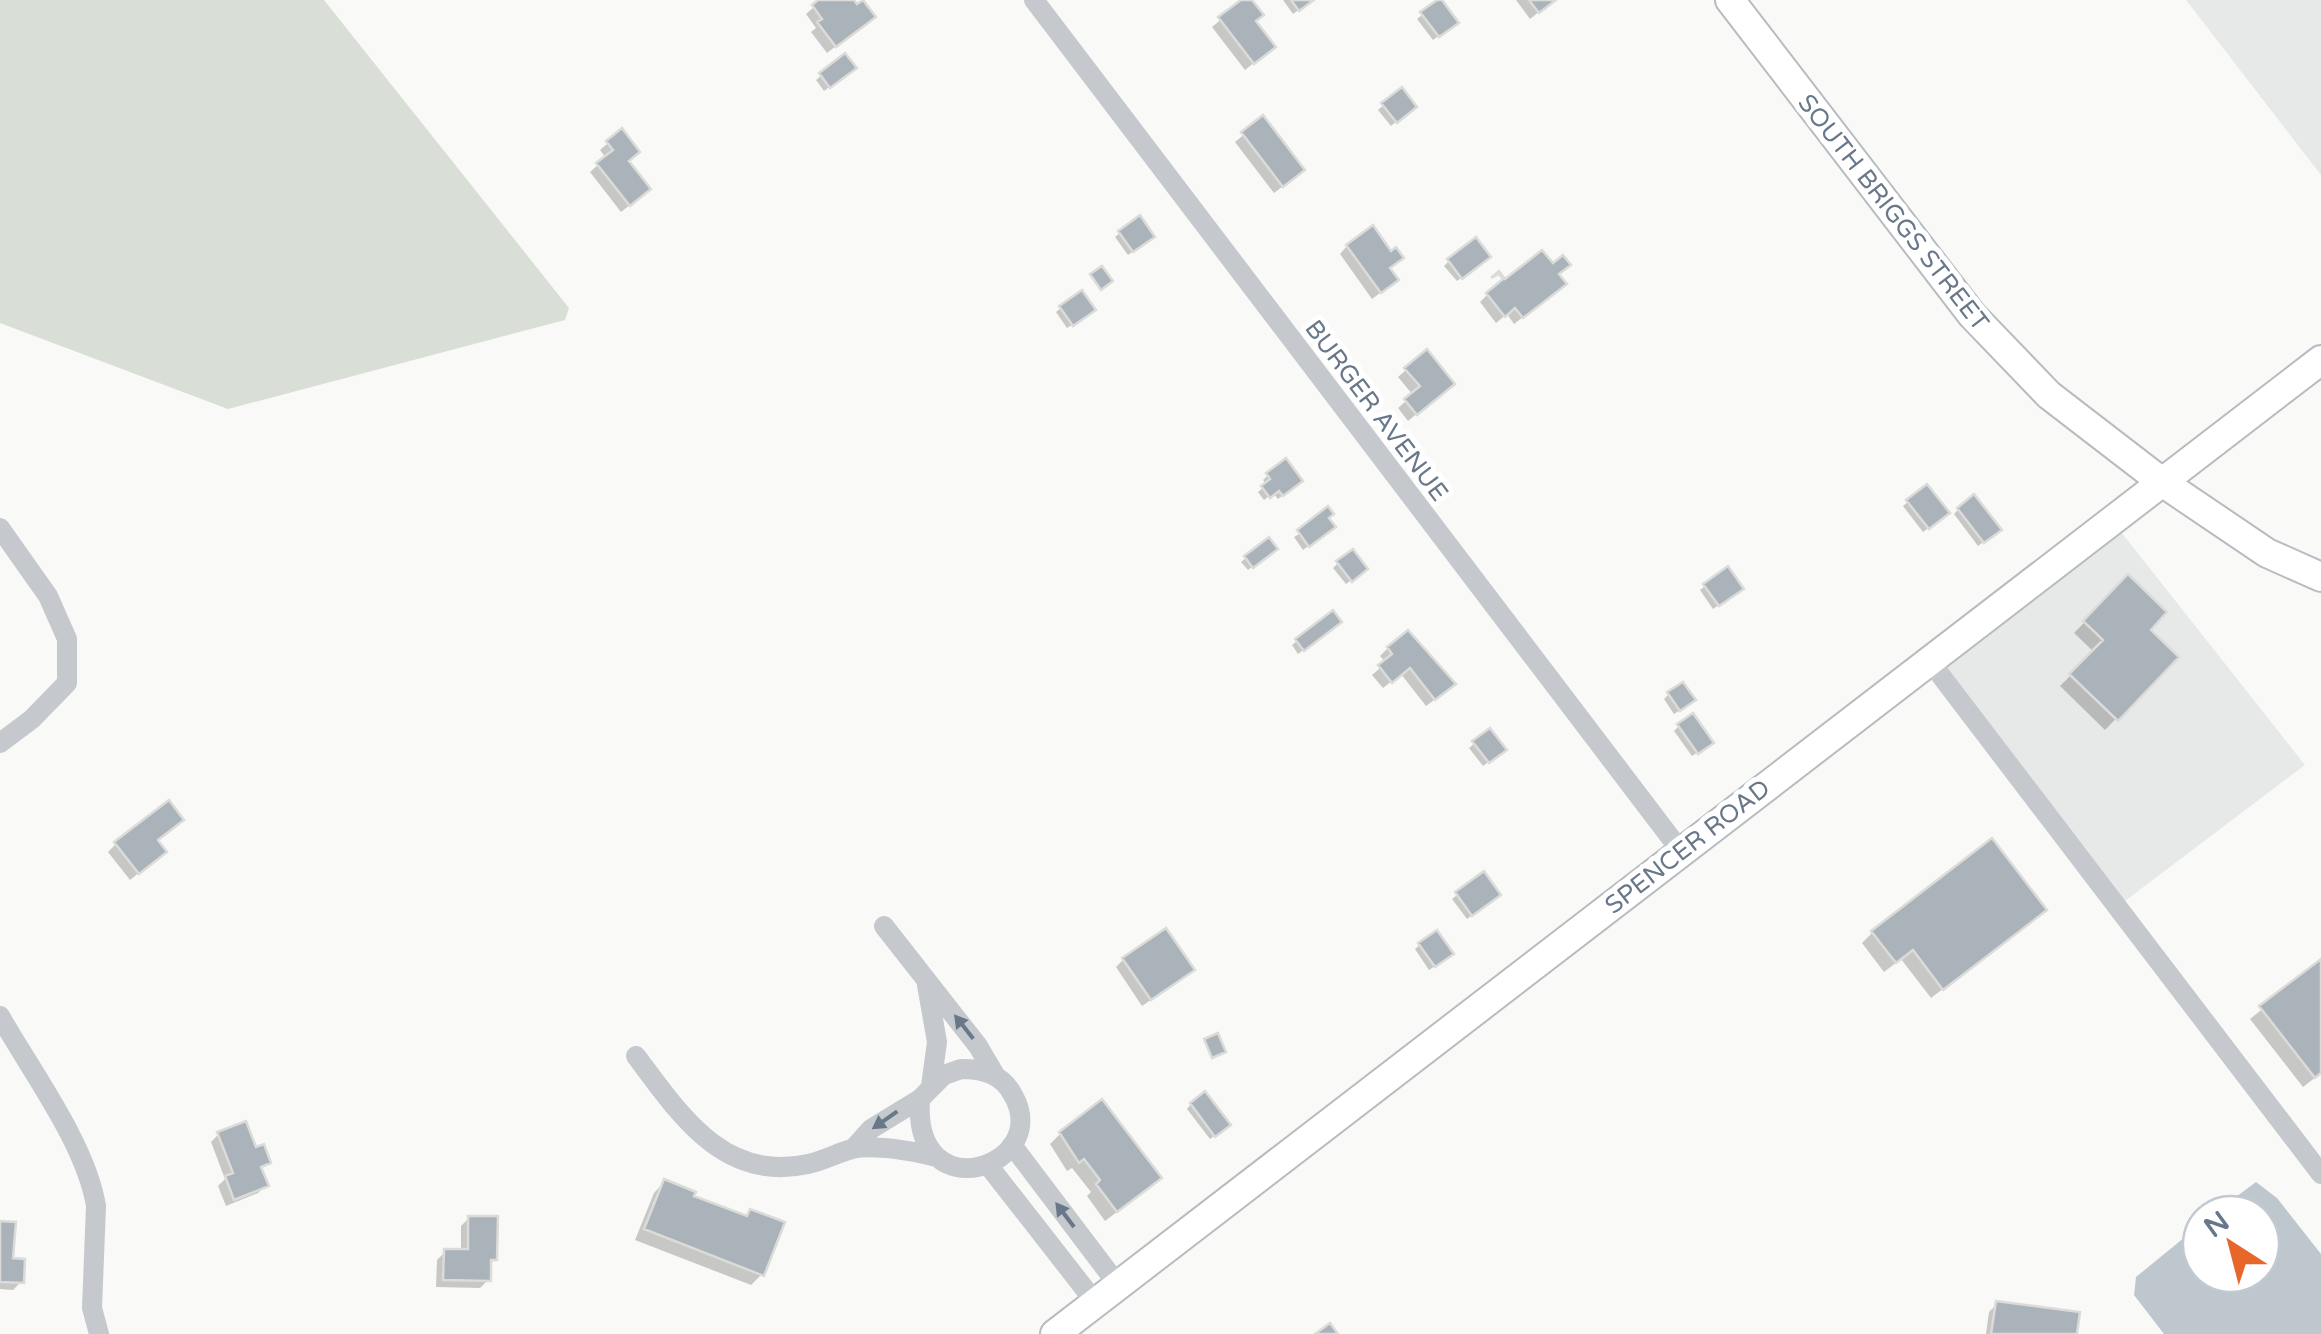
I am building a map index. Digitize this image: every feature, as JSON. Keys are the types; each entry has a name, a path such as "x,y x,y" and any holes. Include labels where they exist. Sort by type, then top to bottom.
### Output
{"street":[{"name":"BURGER AVENUE","path":"1034,0 1680,850"},
{"name":"SOUTH BRIGGS STREET","path":"1730,0 1972,315 2049,395 2162,482 2267,553 2321,577"},
{"name":"SPENCER ROAD","path":"1055,1334 2321,360"},
{"path":"0,528 48,596 67,640 67,683 0,743"},
{"path":"1929,660 2321,1174"},
{"path":"636,1056 690,1127 715,1147 742,1160 802,1166 854,1148 912,1151 965,1169 995,1162 1012,1145 1020,1118 1017,1101 884,926"},
{"path":"927,983 936,1042 920,1130 936,1157"},
{"path":"0,1016 76,1146 94,1191 92,1308 99,1334"},
{"path":"854,1148 871,1130 926,1093 944,1075 978,1069 995,1075"},
{"path":"1012,1145 1106,1294"},
{"path":"988,1165 1106,1294"}],"shaded area":[{"path":"0,0 324,0 569,308 565,320 228,409 0,323"},
{"path":"2186,0 2321,0 2321,175"},
{"path":"2114,523 2305,765 2121,904 1934,660"},
{"path":"2256,1182 2272,1194 2240,1194"},
{"path":"2281,1203 2321,1254 2321,1334 2164,1334 2134,1295 2136,1277 2181,1240 2181,1294 2281,1294"}],"building":[{"path":"818,0 854,0 857,4 863,0 876,17 836,47 817,22 822,19 812,5"},
{"path":"1241,0 1252,0 1264,15 1256,21 1276,47 1254,64 1218,17"},
{"path":"1291,0 1314,0 1299,11"},
{"path":"1442,0 1459,23 1439,37 1420,12"},
{"path":"1529,0 1556,0 1539,13"},
{"path":"845,53 857,68 830,88 819,73"},
{"path":"1402,87 1417,107 1397,123 1381,103"},
{"path":"1263,115 1305,170 1283,187 1241,132"},
{"path":"622,128 640,152 629,161 651,189 630,206 596,163 613,150 606,141"},
{"path":"1140,215 1155,237 1133,252 1118,231"},
{"path":"1373,225 1391,251 1396,247 1404,258 1390,268 1399,280 1381,293 1346,245"},
{"path":"1476,237 1491,257 1462,279 1447,259"},
{"path":"1542,250 1553,263 1563,255 1571,265 1559,274 1567,284 1523,318 1515,308 1505,317 1486,293 1503,279 1499,274 1491,278 1499,271 1505,279"},
{"path":"1102,266 1113,281 1101,290 1090,274"},
{"path":"1082,290 1096,310 1073,326 1059,306"},
{"path":"1427,349 1455,384 1417,415 1404,399 1420,386 1404,368"},
{"path":"1286,458 1303,481 1283,496 1279,491 1270,498 1261,486 1270,479 1266,473"},
{"path":"1927,484 1950,513 1929,529 1906,500"},
{"path":"1974,494 2002,530 1984,543 1957,508"},
{"path":"1328,506 1334,514 1329,518 1336,527 1309,547 1297,530"},
{"path":"1269,537 1278,549 1253,568 1244,556"},
{"path":"1353,549 1368,569 1352,582 1336,561"},
{"path":"1728,566 1744,589 1719,606 1703,584"},
{"path":"2128,574 2167,612 2151,630 2179,657 2118,721 2069,674 2103,640 2083,621"},
{"path":"1333,610 1342,622 1304,651 1295,639"},
{"path":"1408,630 1456,684 1435,700 1410,668 1392,683 1378,665 1392,654 1387,647"},
{"path":"1683,682 1696,700 1680,711 1667,692"},
{"path":"1693,713 1714,743 1698,754 1677,724"},
{"path":"1490,728 1507,750 1489,763 1472,741"},
{"path":"169,800 184,820 158,840 167,852 139,874 114,842"},
{"path":"1992,838 2047,910 1943,990 1913,950 1896,963 1871,931"},
{"path":"1484,871 1501,895 1472,916 1455,892"},
{"path":"1166,928 1195,970 1151,1000 1122,958"},
{"path":"1437,930 1454,954 1435,967 1418,943"},
{"path":"2321,959 2321,1073 2315,1078 2259,1006"},
{"path":"1218,1033 1226,1052 1212,1058 1204,1039"},
{"path":"1205,1091 1231,1125 1215,1137 1190,1103"},
{"path":"1102,1099 1162,1178 1117,1212 1096,1184 1100,1180 1084,1159 1079,1163 1059,1132"},
{"path":"246,1121 256,1147 264,1144 271,1163 261,1167 269,1186 234,1200 225,1176 233,1173 217,1132"},
{"path":"664,1179 696,1192 694,1196 747,1216 750,1209 785,1222 764,1276 644,1229"},
{"path":"468,1216 498,1216 497,1260 491,1260 491,1281 443,1280 444,1249 468,1249"},
{"path":"0,1221 16,1222 13,1258 25,1259 24,1283 0,1282"},
{"path":"1996,1301 2080,1312 2077,1334 1991,1334"},
{"path":"1330,1323 1338,1334 1315,1334"}]}
